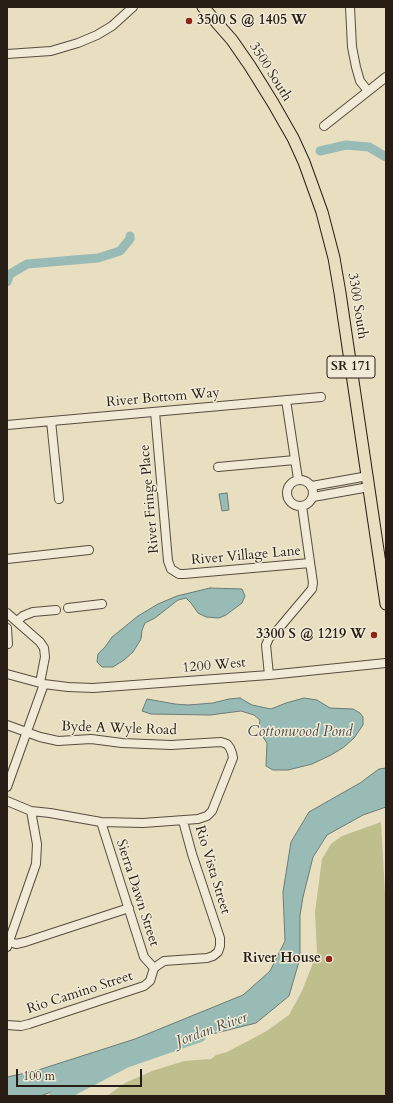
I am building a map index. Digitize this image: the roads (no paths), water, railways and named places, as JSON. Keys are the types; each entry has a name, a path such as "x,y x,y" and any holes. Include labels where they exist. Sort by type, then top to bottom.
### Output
{"main road":[{"name":"3500 South","path":"203,7 232,40 292,138"},
{"name":"3300 South","path":"292,138 304,162 322,212 334,258 369,482 386,604"}],"street":[{"path":"7,54 51,51 78,43 97,35 112,26 133,7"},
{"path":"350,7 352,47 356,67 360,81 368,91"},
{"path":"324,126 386,77"},
{"name":"River Bottom Way","path":"7,425 321,397"},
{"path":"286,400 298,479"},
{"name":"River Fringe Place","path":"155,412 168,561 171,569 179,574 184,574"},
{"path":"51,421 59,499"},
{"path":"218,467 295,460"},
{"path":"298,479 303,480 312,486 369,482 313,497 307,504 302,506 293,504 287,497 290,484 298,479"},
{"path":"312,486 314,493 313,497"},
{"path":"269,675 266,645 269,638 275,633 312,589 313,583 302,506"},
{"path":"7,559 89,550"},
{"name":"River Village Lane","path":"184,574 310,563"},
{"path":"68,608 102,604"},
{"path":"17,621 23,616 33,612 56,610"},
{"path":"7,613 40,642 44,648 45,657 42,684 7,787"},
{"path":"7,628 8,644"},
{"name":"1200 West","path":"7,674 42,684 68,687 101,688 269,675 386,663"},
{"name":"Byde A Wyle Road","path":"7,725 58,741 91,739 122,743 171,745 221,742 227,744 230,748"},
{"name":"Rio Vista Street","path":"154,968 164,961 207,958 218,952 220,938 192,854 183,821 203,818 212,811 233,758 230,748"},
{"path":"7,801 31,812 50,813 101,822 142,823 183,821"},
{"path":"31,812 38,844 36,864 8,943 16,944 25,942 129,908"},
{"name":"Sierra Dawn Street","path":"101,822 144,957 154,968"},
{"name":"Rio Camino Street","path":"7,1025 21,1026 29,1024 144,986 150,981 154,968"}],"water":[{"path":"227,493 229,510 222,511 219,494"},
{"path":"210,588 242,589 245,596 242,603 226,615 219,618 206,617 198,613 186,598 178,600 155,618 145,623 142,630 141,639 133,652 124,660 113,667 102,667 97,662 98,654 112,637 138,616 158,604 177,596"},
{"name":"Cottonwood Pond","path":"240,698 252,705 271,709 304,698 317,700 330,708 353,709 360,713 363,717 363,725 354,738 344,747 331,755 312,764 288,770 273,770 266,766 267,743 259,727 260,720 254,715 241,711 210,715 151,714 142,711 147,699 188,705 213,703"},
{"path":"386,768 386,807 363,815 327,835 313,857 300,915 300,958 289,996 256,1023 164,1046 72,1085 40,1096 7,1096 7,1077 35,1071 135,1039 243,995 270,971 285,941 283,892 291,842 309,812 360,783 379,769"}],"waterway":[{"path":"320,151 346,145 369,147 386,157"},
{"path":"7,282 10,274 27,264 98,258 120,251 130,239 130,236"},
{"name":"Jordan River","path":"57,1096 124,1061 199,1035"}],"place":[{"name":"3500 S @ 1405 W","path":"189,21"},
{"name":"3300 S @ 1219 W","path":"374,635"},
{"name":"River House","path":"329,959"}]}
